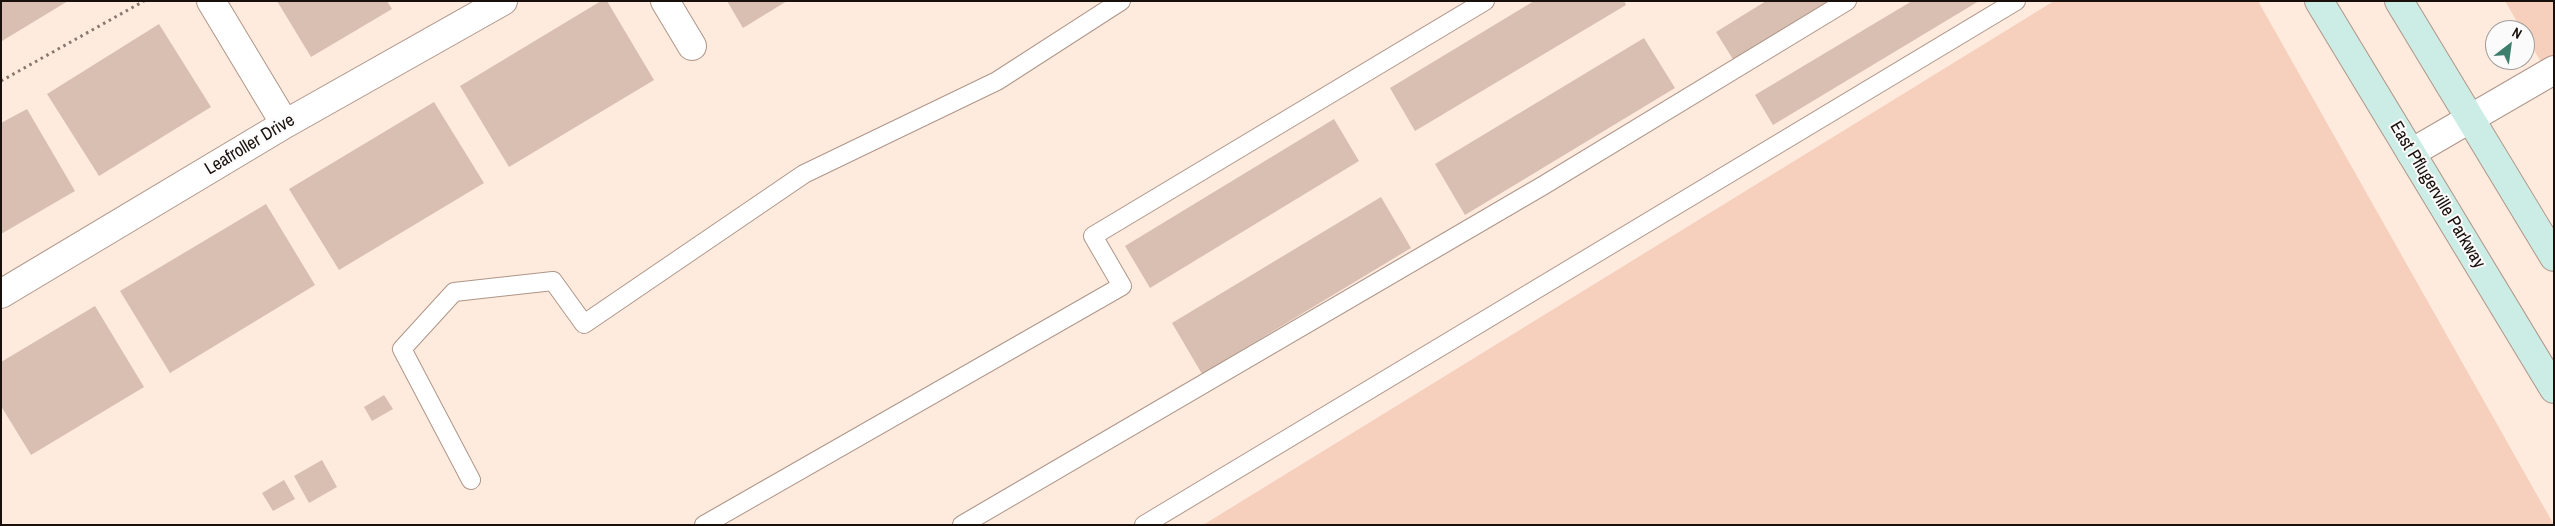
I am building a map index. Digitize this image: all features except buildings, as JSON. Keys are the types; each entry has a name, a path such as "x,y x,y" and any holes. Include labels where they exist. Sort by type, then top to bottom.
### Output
{"main road":[{"name":"East Pflugerville Parkway","path":"2319,1 2554,389"},
{"path":"2399,1 2554,257"}],"street":[{"path":"211,1 285,124"},
{"name":"Leafroller Drive","path":"1,294 285,124 503,1"},
{"path":"665,1 692,46"},
{"path":"2411,153 2554,70"}],"lane":[{"path":"471,480 402,349 454,292 553,281 584,324 804,174 997,80 1121,1"},
{"path":"704,525 1122,286 1093,236 1485,1"},
{"path":"962,525 1544,185 1847,1"},
{"path":"1144,525 2016,1"}],"path":[{"path":"1,82 144,1"}],"shaded area":[{"path":"2054,1 2258,1 2554,525 1203,525"},
{"path":"2505,1 2554,1 2554,84 2535,52 2535,20 2516,20"}]}
